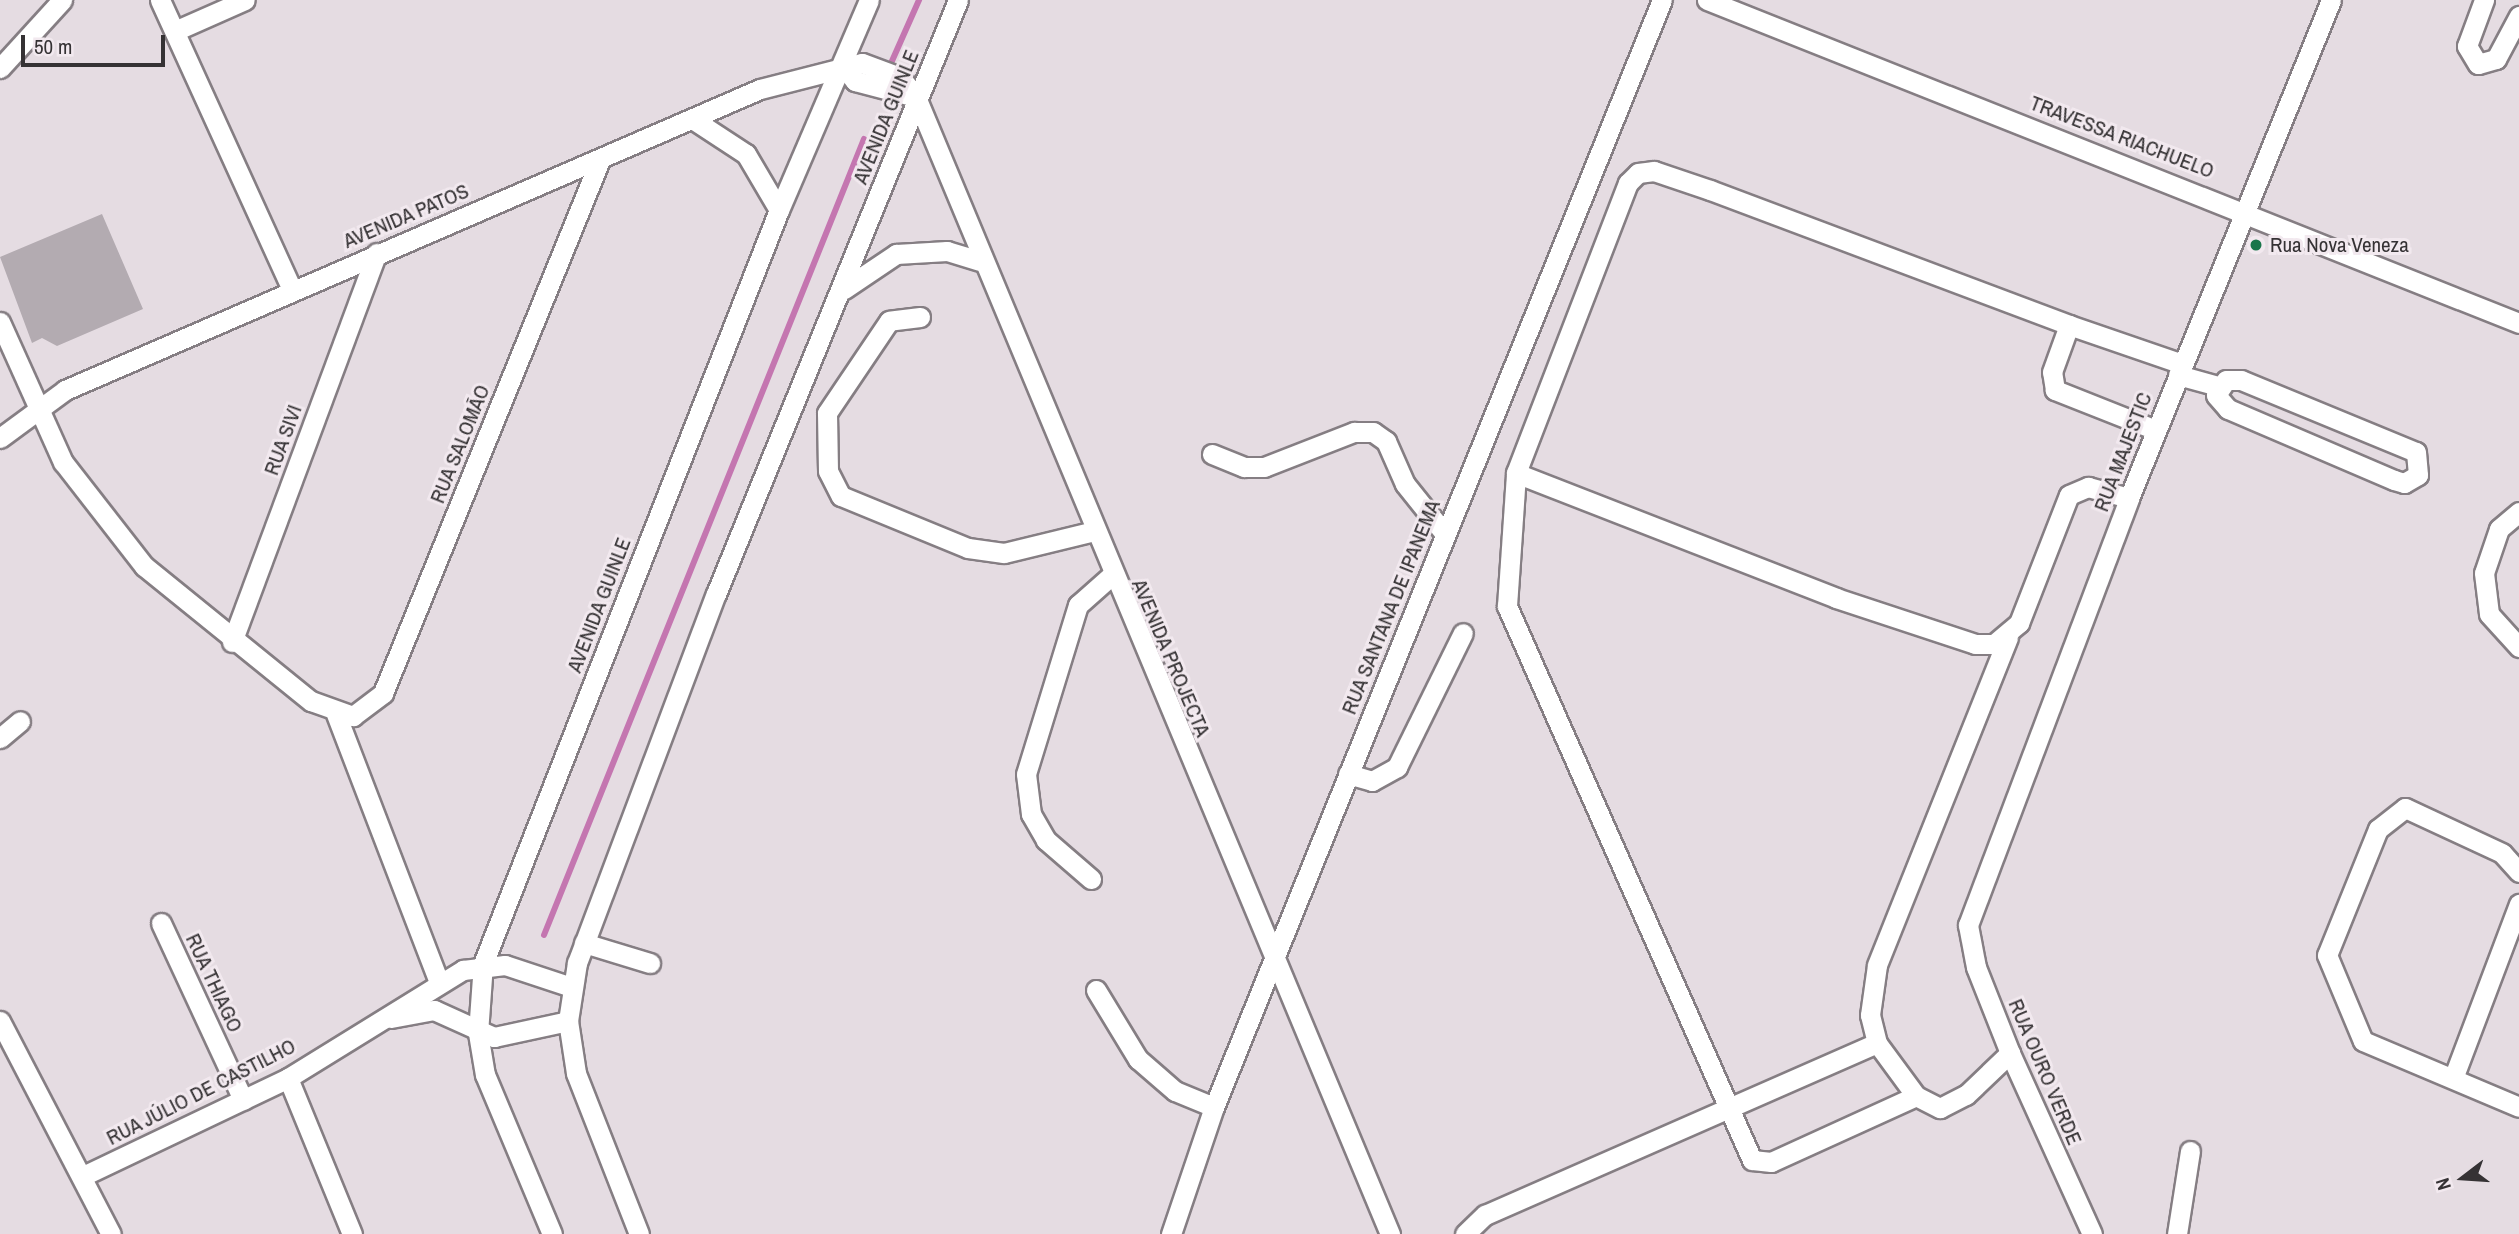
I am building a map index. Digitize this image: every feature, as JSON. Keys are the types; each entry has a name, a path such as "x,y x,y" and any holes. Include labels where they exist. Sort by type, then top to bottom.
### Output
{"street":[{"path":"0,68 62,0"},
{"path":"160,0 177,30 292,289"},
{"path":"177,30 245,0"},
{"name":"AVENIDA GUINLE","path":"552,1234 485,1075 478,1033 483,964 779,210 844,67 869,0"},
{"name":"AVENIDA GUINLE","path":"639,1234 593,1125 568,1021 571,987 584,943 716,594 843,290 916,97 958,0"},
{"name":"RUA SANTANA DE IPANEMA","path":"1171,1234 1213,1107 1662,0"},
{"name":"TRAVESSA RIACHUELO","path":"1707,0 2243,209 2519,323"},
{"name":"RUA MAJESTIC","path":"1968,925 2129,498 2243,209 2330,0"},
{"path":"2484,0 2468,46 2478,64 2496,59 2519,16"},
{"path":"844,67 855,81 916,97"},
{"name":"AVENIDA PATOS","path":"0,438 65,390 292,289 791,77 844,67"},
{"name":"AVENIDA PROJECTA","path":"916,97 980,261 1390,1234"},
{"path":"694,120 746,154 779,210"},
{"name":"RUA SALOMÃO","path":"336,714 370,708 383,693 600,160"},
{"path":"1916,1096 1760,1163 1726,1113 1507,606 1516,474 1628,183 1638,173 1654,171 2069,325 2218,386 2241,380 2416,452 2421,467 2414,480 2394,480 2228,409 2216,396 2218,386"},
{"path":"843,290 896,254 935,250 980,261"},
{"name":"RUA SIVI","path":"232,642 377,253"},
{"path":"920,317 889,321 827,413 828,471 841,495 968,548 1004,552 1094,531"},
{"path":"0,322 35,410 97,513 144,566 232,642 336,714 439,982"},
{"path":"2069,325 2052,372 2055,390 2156,430"},
{"path":"1212,454 1244,467 1264,467 1354,432 1373,432 1387,441 1405,484 1445,534"},
{"path":"1516,474 1836,598 1975,644 2008,637"},
{"path":"2010,1053 1950,1105 1929,1105 1916,1096 1877,1043 1870,1015 1877,965 2008,637 2069,495 2088,487 2129,498"},
{"path":"2519,512 2498,530 2484,573 2489,614 2519,647"},
{"path":"1091,879 1046,841 1031,814 1026,774 1078,605 1112,575"},
{"path":"1348,774 1372,781 1397,767 1463,633"},
{"path":"0,738 20,721"},
{"path":"2519,872 2502,853 2405,808 2378,829 2329,939 2334,977 2362,1041 2454,1076 2519,1107"},
{"path":"2454,1076 2519,904"},
{"name":"RUA THIAGO","path":"160,923 243,1100"},
{"name":"RUA OURO VERDE","path":"1968,925 1976,967 2010,1053 2092,1234"},
{"path":"584,943 650,963"},
{"path":"483,964 571,987"},
{"name":"RUA JÚLIO DE CASTILHO","path":"85,1175 288,1078 370,1023 439,982 483,964"},
{"path":"1096,990 1139,1059 1175,1091 1213,1107"},
{"name":"RUA JÚLIO DE CASTILHO","path":"370,1023 434,1010 478,1033"},
{"path":"0,1020 85,1175 111,1234"},
{"path":"478,1033 508,1037 568,1021"},
{"path":"1465,1234 1485,1215 1726,1113 1877,1043"},
{"path":"288,1078 352,1234"},
{"path":"2177,1234 2190,1151"}],"building":[{"path":"102,214 143,309 57,346 42,338 32,343 0,257"}],"waterway":[{"path":"892,61 919,0"},
{"path":"544,935 864,139"}],"place":[{"name":"Rua Nova Veneza","path":"2256,245"}]}
